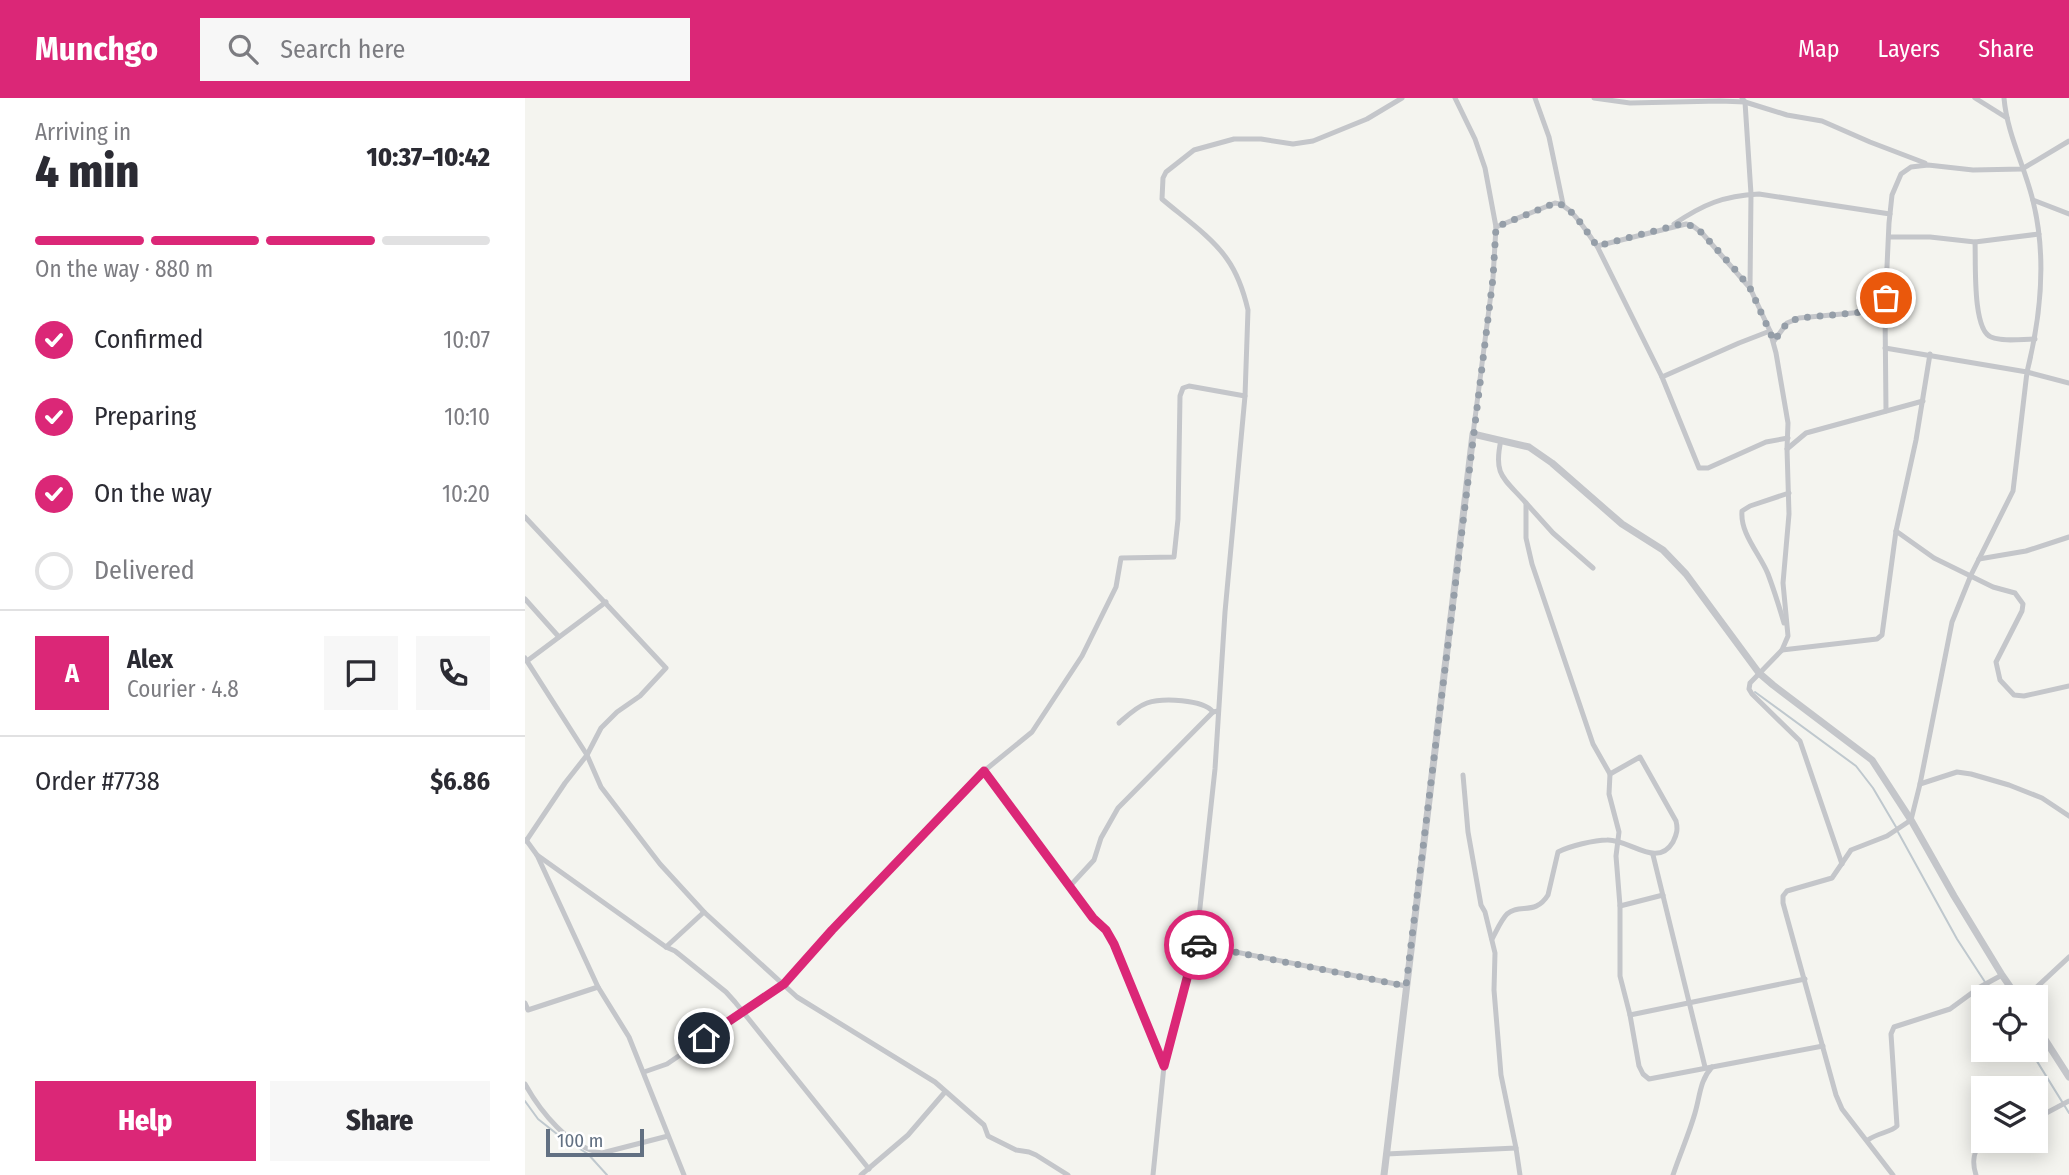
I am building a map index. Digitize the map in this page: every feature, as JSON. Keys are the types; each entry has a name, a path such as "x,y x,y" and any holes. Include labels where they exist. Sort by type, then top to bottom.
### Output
{"street":[{"path":"1153,1175 1164,1066 1196,944 1215,769 1216,711 1245,396 1248,310 1229,261 1218,247 1162,199 1163,178 1166,172 1194,150 1234,139 1261,139 1293,144 1313,141 1367,119 1402,98"},
{"path":"1384,1175 1493,278 1496,227 1489,184 1480,153 1455,98"},
{"path":"1535,98 1549,137 1563,204 1597,246 1663,376 1699,468 1708,468 1766,442 1788,438"},
{"path":"1594,98 1630,103 1744,100 1787,114 1822,121 1927,164 1973,170 2022,169 2069,141"},
{"path":"1975,98 2007,118"},
{"path":"1893,1175 1842,1109 1836,1096 1783,896 1787,891 1832,878 1851,850 1887,836 1911,820 1950,631 1971,575 2013,491 2040,291 2039,233 2033,200 2007,118 2004,98"},
{"path":"1744,100 1751,194 1750,288"},
{"path":"1886,411 1885,310 1892,195 1901,174 1910,167 1927,164"},
{"path":"1670,227 1704,205 1728,197 1751,194 1767,194 1890,214"},
{"path":"2033,200 2069,214"},
{"path":"1496,227 1549,204 1563,204"},
{"path":"1597,246 1670,227 1686,224 1693,226 1750,288 1774,341 1788,438 1789,514 1783,583 1788,636 1782,650 1750,683 1749,688 1800,741 1842,864"},
{"path":"1889,237 1930,237 1975,242 2039,233"},
{"path":"1975,242 1977,306 1983,331 1991,337 2035,339"},
{"path":"1774,341 1787,323 1799,318 1885,310"},
{"path":"1663,376 1770,331"},
{"path":"1885,348 2027,372 2069,383"},
{"path":"1782,650 1877,639 1882,636 1896,531 1930,354"},
{"path":"644,1072 667,1064 784,984 984,771 1032,732 1082,656 1116,587 1121,558 1174,557 1178,519 1180,396 1183,388 1189,386 1245,396"},
{"path":"1787,449 1806,433 1923,401"},
{"path":"1473,435 1529,447 1622,524 1672,558 1759,673 1868,755 1911,820 2009,985"},
{"path":"1501,440 1497,457 1501,474 1553,533 1593,568"},
{"path":"1788,636 1768,573 1744,528 1741,515 1750,506 1789,493"},
{"path":"1526,503 1526,538 1532,564 1594,744 1610,774 1609,794 1618,826 1620,976 1643,1074 1649,1079 1823,1046"},
{"path":"525,517 666,668 640,696 596,734 587,755 526,840 537,855 598,987 629,1037 684,1175"},
{"path":"1896,531 1934,558 1993,587 2015,593 2023,604 1996,662 2000,680 2014,695 2024,696 2069,686"},
{"path":"1979,559 2026,551 2069,537"},
{"path":"525,600 559,637"},
{"path":"606,602 526,660 587,755 601,787 660,864 704,912 797,997 935,1082 984,1125 988,1136 1016,1150 1036,1155 1068,1175"},
{"path":"1119,723 1139,707 1151,702 1197,702 1216,711"},
{"path":"1070,886 1094,860 1101,838 1118,808 1216,711"},
{"path":"1492,939 1506,914 1539,906 1545,901 1558,852 1606,839 1653,855 1662,853 1672,843 1678,829 1676,821 1640,757 1610,774"},
{"path":"984,771 1093,918 1106,930 1164,1066"},
{"path":"1920,784 1957,772 1971,774 2042,798 2069,816"},
{"path":"1463,775 1470,844 1481,905 1495,953 1494,990 1501,1075 1520,1175"},
{"path":"537,855 675,951 726,992 869,1169"},
{"path":"1653,855 1705,1067"},
{"path":"1619,906 1663,895"},
{"path":"666,947 704,912"},
{"path":"1196,944 1406,986"},
{"path":"2039,985 2069,957"},
{"path":"1868,1140 1898,1126 1891,1034 1894,1027 1950,1009 2002,975"},
{"path":"1630,1016 1805,979"},
{"path":"526,1007 539,1007 598,987"},
{"path":"2048,1044 2068,1075"},
{"path":"1673,1175 1703,1082 1713,1065"},
{"path":"1689,1070 1703,1082"},
{"path":"525,1084 537,1105 567,1136 593,1151 602,1153 668,1136"},
{"path":"861,1175 908,1135 945,1091"},
{"path":"2048,1112 2069,1101"},
{"path":"1386,1154 1516,1149"},
{"path":"1975,1153 1976,1175"}],"waterway":[{"path":"1755,692 1856,766 1873,788 1896,827"},
{"path":"1898,832 1957,939 1985,982"},
{"path":"2037,1062 2069,1113"},
{"path":"525,1101 538,1119 588,1154 607,1175"}],"way so far":[{"path":"1199,945 1406,986 1493,278 1496,227 1555,203 1563,204 1569,209 1597,246 1681,224 1693,226 1719,250 1750,288 1774,341 1792,320 1809,316 1885,310 1886,298"}],"route":[{"path":"704,1038 784,984 984,771 1093,918 1106,930 1164,1066 1196,944 1199,945"}]}
